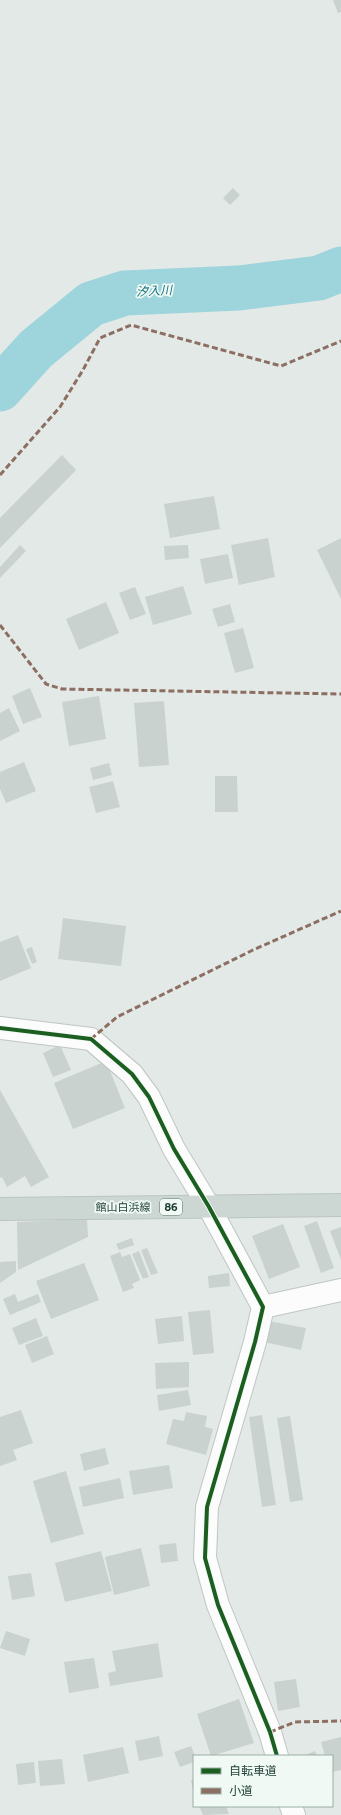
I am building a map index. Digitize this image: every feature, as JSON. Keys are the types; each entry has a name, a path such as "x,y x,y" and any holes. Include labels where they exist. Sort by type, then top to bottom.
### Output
{"main road":[{"name":"館山白浜線","path":"0,1209 341,1205"}],"street":[{"path":"0,1028 91,1039 132,1074 149,1097 174,1149 209,1207 263,1307 255,1342 207,1507 205,1558 218,1605 270,1732 277,1755"},
{"path":"263,1307 341,1290"}],"building":[{"path":"333,0 341,0 341,12 338,13"},
{"path":"233,188 240,195 230,205 223,198"},
{"path":"62,455 76,470 0,548 0,518"},
{"path":"214,496 220,529 170,538 164,504"},
{"path":"268,538 275,577 239,585 231,545"},
{"path":"341,538 341,599 317,550"},
{"path":"20,545 26,551 0,578 0,567"},
{"path":"188,545 189,558 165,560 164,546"},
{"path":"228,554 233,578 205,584 200,559"},
{"path":"183,586 192,614 153,625 145,597"},
{"path":"135,587 146,614 130,620 119,593"},
{"path":"106,602 119,633 79,650 66,619"},
{"path":"230,604 235,622 218,627 212,609"},
{"path":"243,628 254,668 235,673 224,633"},
{"path":"30,688 42,717 23,724 12,696"},
{"path":"99,696 106,739 69,746 62,702"},
{"path":"164,701 169,765 139,767 134,703"},
{"path":"9,708 20,731 0,741 0,713"},
{"path":"24,762 36,791 6,803 0,789 0,772"},
{"path":"109,763 112,775 93,780 90,768"},
{"path":"215,776 237,776 238,812 215,812"},
{"path":"113,781 120,807 96,813 89,787"},
{"path":"63,918 126,926 121,966 58,959"},
{"path":"18,935 31,968 0,981 0,942"},
{"path":"32,947 37,962 32,964 26,949"},
{"path":"60,1045 71,1070 53,1077 43,1053"},
{"path":"106,1061 125,1108 73,1129 54,1083"},
{"path":"0,1090 49,1177 31,1187 25,1176 7,1187 2,1177 0,1178"},
{"path":"87,1219 88,1237 18,1270 17,1222"},
{"path":"317,1221 334,1268 321,1273 304,1226"},
{"path":"283,1224 300,1267 269,1279 252,1236"},
{"path":"341,1227 341,1260 330,1231"},
{"path":"132,1238 134,1245 119,1250 116,1244"},
{"path":"147,1248 158,1273 151,1275 141,1250"},
{"path":"139,1251 149,1277 143,1279 132,1254"},
{"path":"120,1252 122,1257 130,1254 140,1280 132,1284 134,1288 123,1292 110,1256"},
{"path":"16,1261 16,1272 0,1283 0,1262"},
{"path":"84,1263 99,1300 51,1319 36,1281"},
{"path":"229,1273 230,1286 209,1288 208,1276"},
{"path":"15,1294 18,1302 38,1294 41,1302 10,1315 3,1299"},
{"path":"210,1310 214,1353 193,1355 188,1312"},
{"path":"182,1316 184,1341 158,1344 155,1319"},
{"path":"36,1318 43,1336 19,1345 12,1328"},
{"path":"269,1321 306,1328 301,1350 264,1342"},
{"path":"47,1336 54,1354 32,1363 25,1345"},
{"path":"189,1362 189,1387 156,1389 155,1363"},
{"path":"188,1390 191,1405 159,1411 157,1395"},
{"path":"21,1410 33,1443 13,1450 17,1460 0,1466 0,1417"},
{"path":"186,1412 207,1416 205,1427 213,1429 206,1455 166,1444 173,1419 184,1421"},
{"path":"262,1415 276,1505 262,1507 249,1417"},
{"path":"290,1416 303,1500 290,1502 277,1418"},
{"path":"105,1448 109,1464 84,1471 80,1454"},
{"path":"169,1465 173,1488 133,1495 129,1471"},
{"path":"66,1471 84,1534 51,1543 33,1481"},
{"path":"120,1478 124,1498 83,1507 79,1487"},
{"path":"176,1543 178,1561 161,1563 159,1545"},
{"path":"141,1548 150,1586 114,1595 105,1557"},
{"path":"101,1551 112,1591 65,1602 55,1563"},
{"path":"31,1573 35,1596 12,1600 8,1576"},
{"path":"6,1631 30,1639 25,1656 0,1648"},
{"path":"158,1643 163,1677 110,1686 108,1673 116,1671 112,1651"},
{"path":"94,1658 99,1688 69,1693 64,1662"},
{"path":"296,1679 300,1707 278,1711 274,1682"},
{"path":"239,1699 254,1743 211,1755 197,1714"},
{"path":"159,1736 163,1756 139,1761 135,1741"},
{"path":"341,1737 341,1770 333,1772 333,1755 325,1755 321,1742"},
{"path":"191,1746 195,1755 193,1755 193,1762 180,1767 174,1752"},
{"path":"123,1747 129,1773 88,1782 83,1755"},
{"path":"315,1751 317,1755 305,1755"},
{"path":"62,1759 65,1784 40,1786 38,1761"},
{"path":"34,1762 36,1783 18,1785 16,1764"},
{"path":"193,1779 193,1790 191,1780"},
{"path":"199,1807 226,1807 229,1814 203,1815"}],"waterway":[{"name":"汐入川","path":"0,389 36,349 91,304 125,293 239,288 319,278 341,269"}],"marked path":[{"path":"0,475 60,407 83,370 100,338 131,325 281,366 341,341"},
{"path":"0,625 46,684 62,689 341,694"},
{"path":"91,1039 117,1017 253,950 341,911"},
{"path":"270,1732 295,1722 341,1721"}],"cycle path":[{"path":"0,1028 91,1039 132,1074 149,1097 174,1149 209,1207 263,1307 255,1342 207,1507 205,1558 218,1605 270,1732 277,1755"}]}
